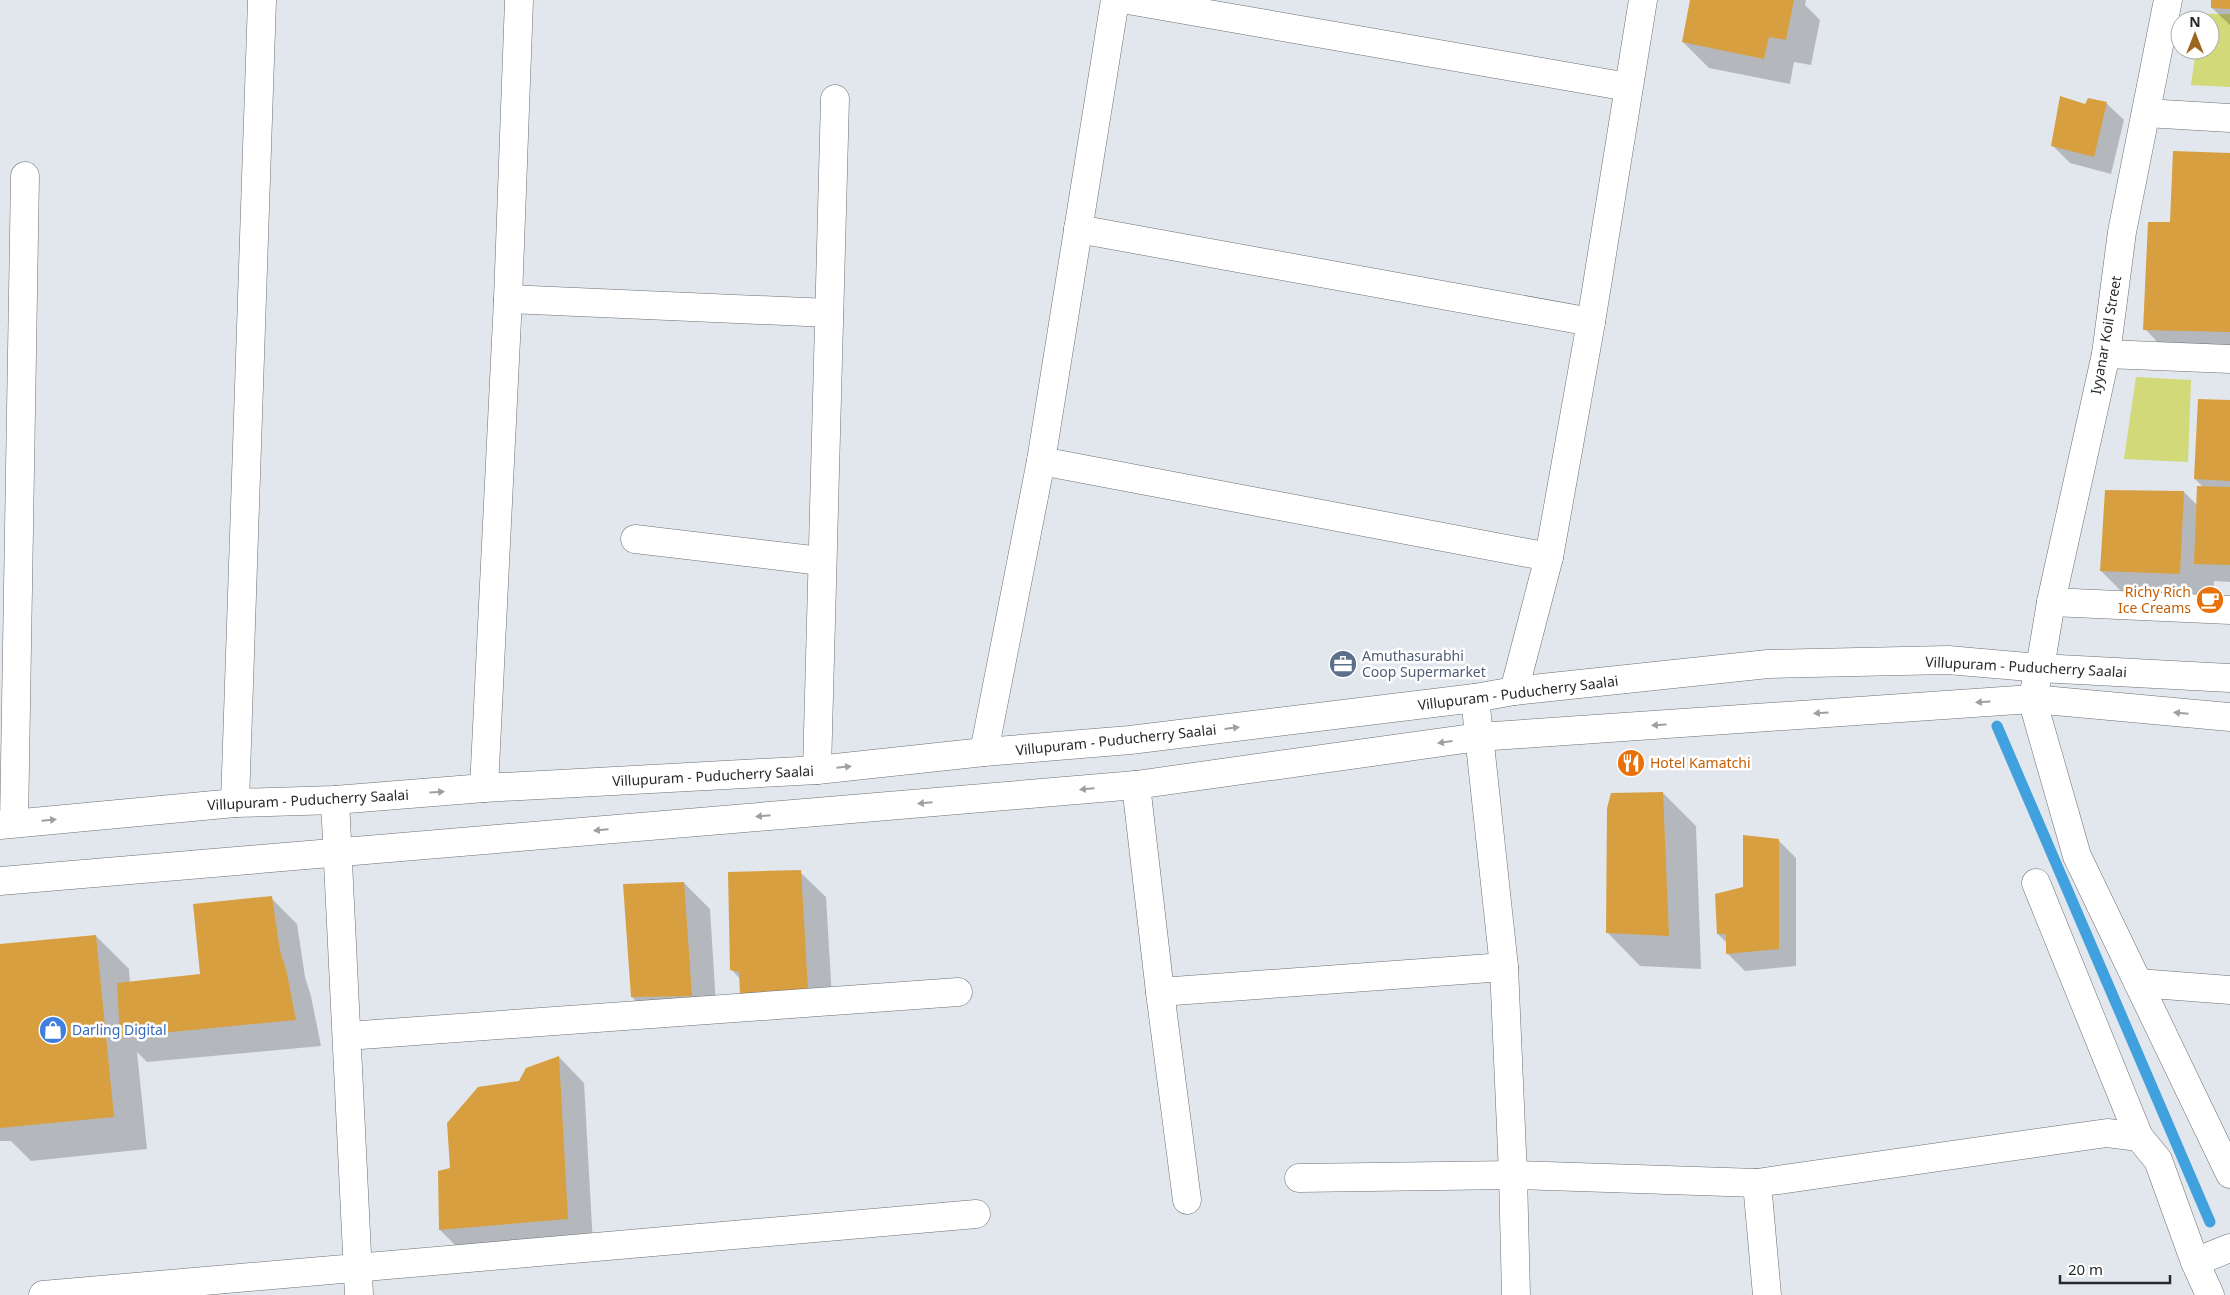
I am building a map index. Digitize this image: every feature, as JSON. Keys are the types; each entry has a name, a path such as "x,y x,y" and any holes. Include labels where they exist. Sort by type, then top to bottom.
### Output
{"main road":[{"path":"235,803 262,0"},
{"path":"484,788 508,299 519,0"},
{"path":"984,752 1041,461 1115,0"},
{"path":"1128,0 1628,87"},
{"path":"1514,691 1549,557 1591,322 1642,0"},
{"name":"Iyyanar Koil Street","path":"2032,699 2040,668 2050,602 2106,354 2122,232 2168,0"},
{"path":"817,770 821,561 835,99"},
{"path":"2146,113 2230,118"},
{"path":"7,824 25,176"},
{"path":"1078,229 1591,322"},
{"path":"508,299 828,313"},
{"path":"2106,354 2230,359"},
{"path":"1041,461 1549,557"},
{"path":"635,539 821,561"},
{"path":"2050,602 2230,610"},
{"name":"Villupuram - Puducherry Saalai","path":"7,824 235,803 335,800 484,788 817,770 984,752 1130,740 1474,698 1514,691 1768,664 1948,660 2040,668 2230,678"},
{"path":"1474,698 1504,967 1514,1175 1516,1295"},
{"path":"0,881 1136,784 1479,737 2032,699 2230,717"},
{"path":"2032,699 2077,856 2230,1174"},
{"path":"1136,784 1187,1200"},
{"path":"335,800 359,1295"},
{"path":"2036,883 2139,1137 2158,1160 2195,1262 2210,1295"},
{"path":"1160,992 1504,967"},
{"path":"2138,983 2230,990"},
{"path":"347,1036 958,992"},
{"path":"1299,1178 1514,1175 1756,1183 2107,1133 2139,1137"},
{"path":"1756,1183 1767,1295"},
{"path":"42,1295 976,1214"},
{"path":"2195,1262 2230,1248"}],"green space":[{"path":"2220,14 2230,14 2230,87 2191,85 2195,60 2220,60"},
{"path":"2136,377 2191,380 2188,462 2124,459"}],"building":[{"path":"1690,0 1794,0 1786,40 1769,37 1764,59 1682,42"},
{"path":"2211,0 2230,0 2230,9 2211,8"},
{"path":"2060,96 2085,104 2088,98 2107,102 2094,157 2051,146"},
{"path":"2173,151 2230,153 2230,332 2143,330 2148,222 2170,222"},
{"path":"2198,399 2230,400 2230,481 2194,479"},
{"path":"2197,486 2230,487 2230,565 2194,564"},
{"path":"2105,490 2184,491 2180,574 2100,571"},
{"path":"1663,792 1669,936 1606,933 1607,808 1611,793"},
{"path":"1743,835 1779,839 1779,949 1726,954 1726,934 1717,934 1715,894 1743,887"},
{"path":"801,870 808,989 740,994 739,972 730,970 728,872"},
{"path":"684,882 692,996 631,997 623,884"},
{"path":"272,896 280,951 286,969 296,1020 120,1037 117,983 200,974 193,904"},
{"name":"Darling Digital","path":"96,935 114,1117 0,1128 0,944"},
{"path":"559,1056 568,1219 439,1230 438,1171 450,1168 447,1123 478,1087 519,1081 526,1068"}],"waterway":[{"path":"1997,726 2210,1222"}],"place":[{"name":"Richy Rich Ice Creams","path":"2210,600"},
{"name":"Amuthasurabhi Coop Supermarket","path":"1343,664"},
{"name":"Hotel Kamatchi","path":"1631,763"},
{"name":"Darling Digital","path":"53,1030"}]}
